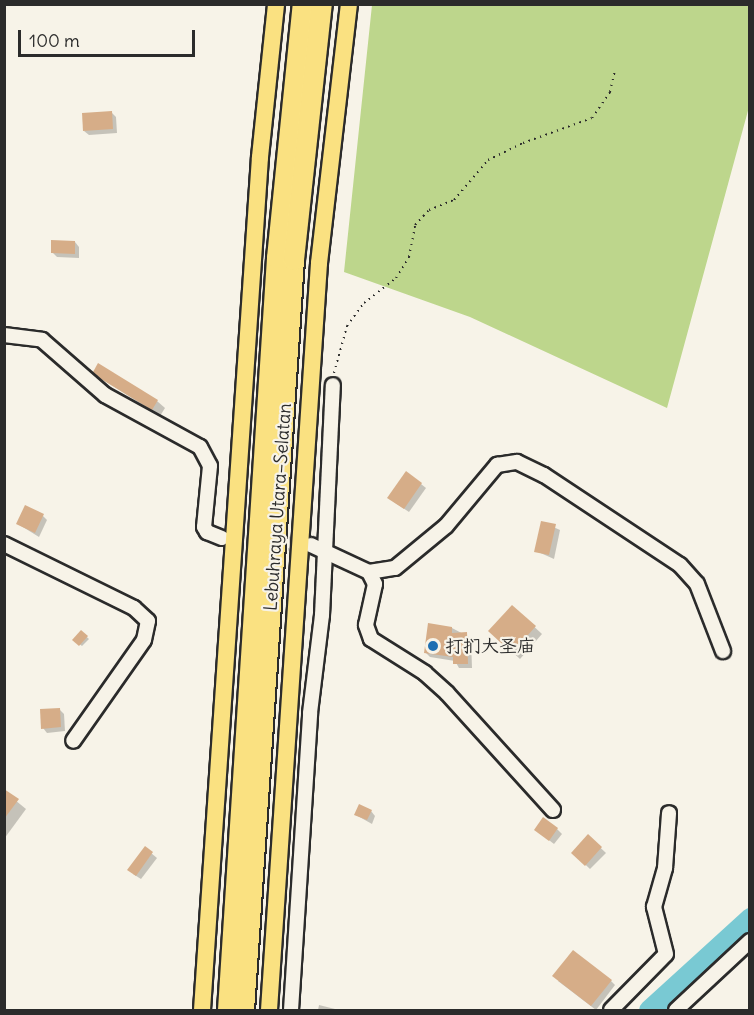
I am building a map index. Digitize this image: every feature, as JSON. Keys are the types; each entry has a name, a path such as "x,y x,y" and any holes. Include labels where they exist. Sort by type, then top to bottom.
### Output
{"highway":[{"name":"Lebuhraya Utara–Selatan","path":"228,1011 277,258 303,4"},
{"name":"Lebuhraya Utara–Selatan","path":"244,1011 294,260 322,4"}],"main road":[{"path":"202,1011 256,201 276,4"},
{"path":"269,1011 318,274 349,4"}],"street":[{"path":"4,335 42,340 105,395 200,447 210,466 204,526 213,536 222,538"},
{"path":"291,1011 310,713 319,659 333,385"},
{"path":"310,545 326,550 369,572 395,568 446,526 497,465 517,462 544,475 680,565 697,584 723,651"},
{"path":"4,544 134,608 148,621 144,640 73,741"},
{"path":"369,572 375,584 366,625 371,639 425,673 447,693 553,810"},
{"path":"611,1011 666,954 667,948 654,907 665,868 669,813"},
{"path":"676,1011 750,941"}],"path":[{"path":"333,385 336,358 347,326 364,303 396,278 409,256 415,225 429,210 454,200 488,160 592,118 610,92 615,71"}],"green space":[{"path":"372,5 749,5 749,107 667,408 470,317 344,272"}],"building":[{"path":"112,111 113,129 83,131 82,113"},
{"path":"51,240 75,241 75,254 51,253"},
{"path":"98,363 158,400 152,410 101,379 93,372"},
{"path":"406,471 422,483 404,509 387,498"},
{"path":"25,505 44,514 35,533 16,524"},
{"path":"541,521 556,524 549,555 534,552"},
{"path":"512,605 536,626 512,653 488,631"},
{"path":"428,623 452,627 452,633 467,632 468,664 453,664 453,657 424,653"},
{"path":"81,630 88,636 79,646 72,640"},
{"path":"60,708 61,727 41,729 40,709"},
{"path":"4,789 19,799 4,819"},
{"path":"359,804 372,810 367,820 354,815"},
{"path":"543,817 558,828 549,841 534,830"},
{"path":"588,834 602,847 585,866 571,853"},
{"path":"145,846 153,852 136,876 127,870"},
{"path":"573,950 612,980 591,1006 552,976"}],"waterway":[{"path":"649,1010 750,918"}],"tunnel":[{"path":"226,539 308,545"}],"place":[{"name":"打扪大圣庙","path":"433,646"}]}
